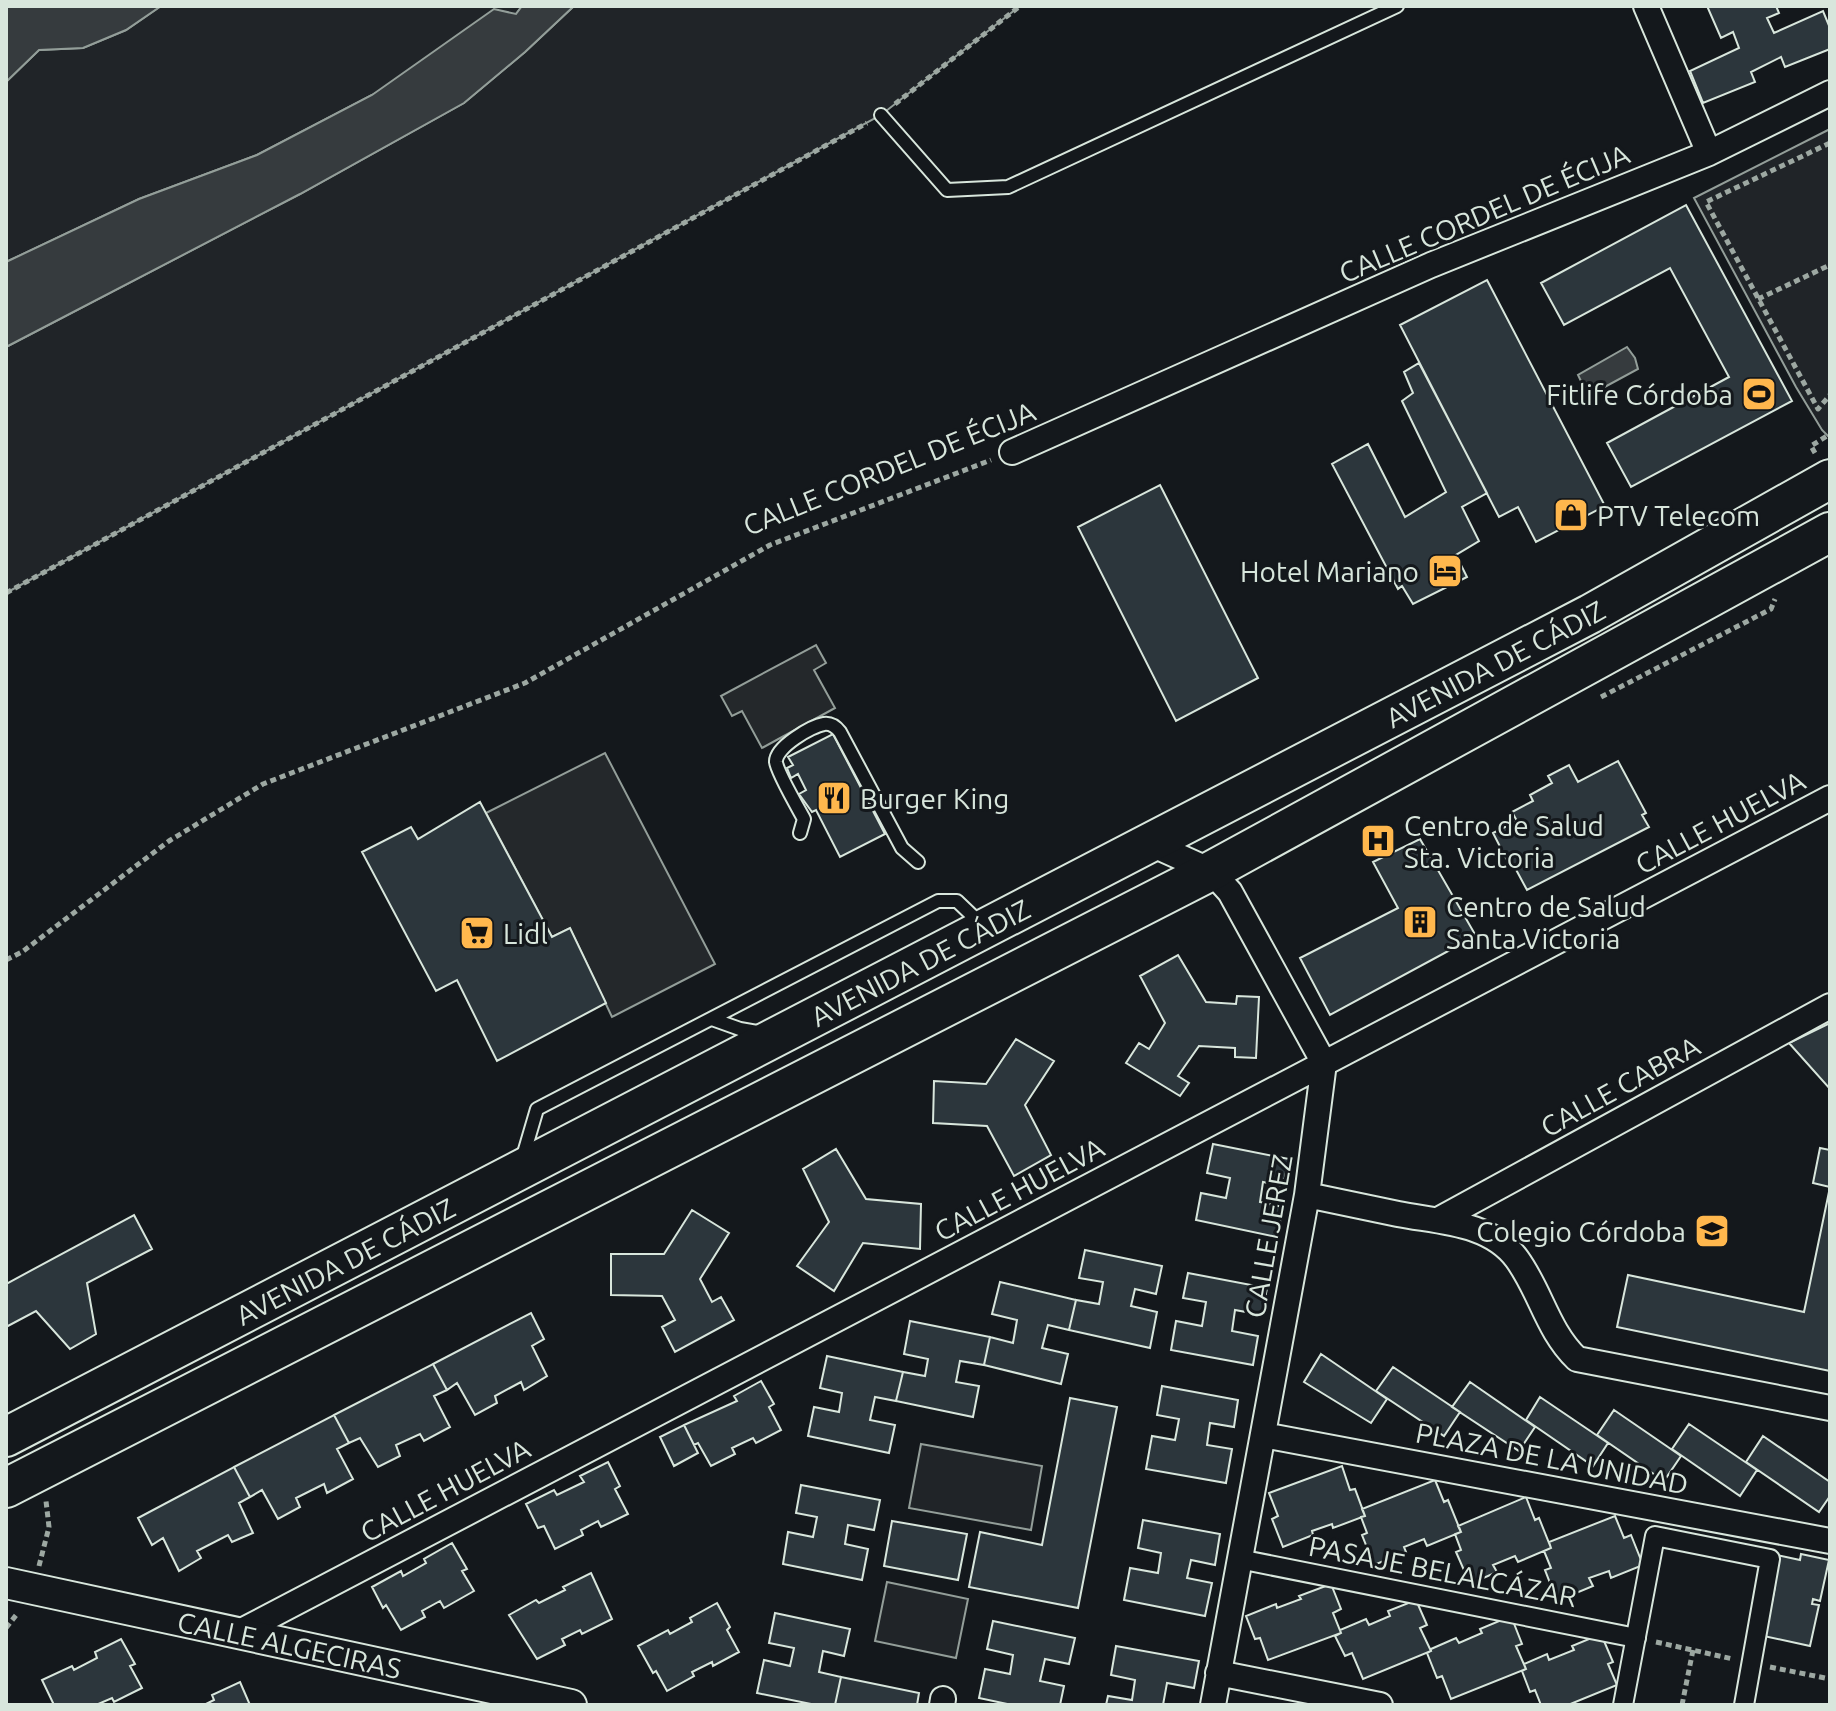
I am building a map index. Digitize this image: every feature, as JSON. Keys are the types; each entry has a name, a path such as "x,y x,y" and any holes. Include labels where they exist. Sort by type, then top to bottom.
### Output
{"main road":[{"path":"1680,562 1830,453"},
{"name":"AVENIDA DE CÁDIZ","path":"6,1437 1590,614 1830,479"},
{"name":"AVENIDA DE CÁDIZ","path":"6,1488 1211,871 1830,532"}],"street":[{"path":"1646,6 1709,153"},
{"name":"CALLE CORDEL DE ÉCIJA","path":"1012,452 1431,265 1709,153 1830,93"},
{"name":"CALLE HUELVA","path":"236,1634 1830,798"},
{"path":"1149,843 1211,871 1230,892 1324,1063"},
{"name":"CALLE CABRA","path":"1438,1220 1830,1006"},
{"name":"CALLE JEREZ","path":"1213,1705 1307,1195 1324,1063"},
{"path":"1307,1195 1465,1226 1500,1243 1514,1256 1533,1283 1554,1331 1577,1359 1830,1408"},
{"name":"PLAZA DE LA UNIDAD","path":"1263,1435 1830,1541"},
{"name":"PLAZA DE LA UNIDAD","path":"1623,1705 1655,1536 1770,1559 1744,1705"},
{"name":"PASAJE BELALCÁZAR","path":"1239,1559 1636,1638"},
{"name":"CALLE ALGECIRAS","path":"6,1583 571,1705"},
{"path":"1218,1673 1380,1705"}],"lane":[{"path":"881,115 947,190 1008,187 1397,6"},
{"path":"800,833 804,819 776,762 779,752 787,743 824,724 834,725 902,848 918,862"},
{"path":"520,1170 537,1109 938,901 957,901 986,929"},
{"path":"712,1019 740,1029 780,1035"}],"path":[{"path":"6,593 881,115 1020,6"},
{"path":"1830,143 1706,202 1818,409 1830,395"},
{"path":"1758,299 1830,265"},
{"name":"CALLE CORDEL DE ÉCIJA","path":"6,960 22,952 169,841 263,784 525,683 770,545 1012,452"},
{"path":"1682,1705 1693,1650"}],"shaded area":[{"path":"6,6 161,6 126,30 83,48 39,50 6,82"},
{"path":"161,6 522,6 516,14 372,95 257,155 139,199 6,262 6,82 39,50 83,48 126,30"},
{"path":"522,6 574,6 464,103 300,194 6,347 6,262 139,199 257,155 372,95 494,9 516,14"},
{"path":"574,6 1020,6 881,115 6,593 6,347 300,194 464,103"},
{"path":"1830,129 1830,438 1796,387 1694,198"},
{"path":"1627,347 1638,369 1588,396 1578,375"},
{"path":"816,645 826,663 814,670 835,708 762,748 742,711 732,716 721,696"},
{"path":"605,753 715,964 612,1017 570,928 552,937 486,813"},
{"path":"921,1444 1042,1466 1031,1530 909,1508"},
{"path":"887,1582 968,1599 956,1658 875,1641"}],"building":[{"path":"1707,6 1776,6 1779,13 1767,18 1774,33 1823,11 1830,28 1830,49 1785,67 1781,57 1751,72 1755,82 1703,103 1690,71 1739,48 1733,32 1721,38"},
{"path":"1686,205 1792,401 1631,487 1607,443 1729,377 1670,268 1564,325 1541,283"},
{"path":"1487,280 1605,506 1536,542 1518,507 1499,517 1400,325"},
{"path":"1419,363 1487,493 1462,507 1479,541 1456,555 1467,577 1413,604 1402,586 1398,589 1332,464 1368,444 1405,517 1446,492 1402,401 1413,393 1404,372"},
{"path":"1160,485 1258,678 1176,721 1078,527"},
{"name":"Burger King","path":"833,734 885,834 840,857 816,810 812,812 799,794 806,790 798,774 791,778 787,768 793,765 788,757"},
{"path":"1618,761 1646,813 1642,815 1649,827 1527,890 1493,833 1517,821 1512,812 1533,801 1530,795 1552,783 1548,776 1569,765 1578,782"},
{"name":"Lidl","path":"480,802 552,937 570,928 606,1003 497,1061 457,980 436,991 362,852 411,827 418,839"},
{"name":"Centro de Salud Santa Victoria","path":"1420,839 1476,936 1330,1015 1300,958 1398,908 1373,862"},
{"path":"1178,955 1206,1002 1236,1004 1237,996 1259,997 1256,1058 1235,1057 1235,1048 1199,1046 1178,1076 1189,1083 1180,1096 1126,1063 1139,1043 1149,1049 1165,1023 1140,976"},
{"path":"1830,1023 1830,1089 1789,1043"},
{"path":"1016,1039 1054,1061 1025,1105 1051,1155 1014,1176 987,1126 933,1123 934,1081 986,1084"},
{"path":"1213,1144 1289,1159 1283,1186 1263,1182 1260,1202 1283,1207 1277,1237 1196,1220 1201,1193 1226,1198 1230,1178 1207,1173"},
{"path":"1820,1148 1830,1150 1830,1187 1813,1183"},
{"path":"836,1149 866,1199 921,1204 920,1249 863,1243 834,1291 797,1266 829,1222 803,1169"},
{"path":"1830,1187 1830,1371 1617,1327 1628,1275 1804,1312"},
{"path":"692,1210 729,1233 700,1279 712,1302 721,1297 734,1320 675,1352 662,1327 675,1320 662,1296 611,1295 611,1254 664,1254"},
{"path":"134,1215 152,1249 87,1283 96,1334 70,1349 36,1311 6,1327 6,1284"},
{"path":"1085,1250 1162,1266 1156,1294 1135,1289 1131,1306 1157,1312 1150,1348 1069,1330 1076,1300 1099,1304 1103,1282 1079,1278"},
{"path":"1188,1273 1267,1288 1262,1315 1235,1310 1232,1331 1258,1336 1253,1365 1171,1350 1176,1321 1202,1326 1206,1302 1183,1298"},
{"path":"1000,1282 1076,1300 1069,1330 1048,1325 1042,1348 1068,1354 1061,1384 984,1365 990,1337 1013,1343 1017,1320 992,1314"},
{"path":"531,1313 544,1339 532,1346 547,1376 524,1390 521,1382 495,1396 497,1403 475,1415 457,1383 447,1390 433,1364"},
{"path":"910,1321 990,1337 984,1365 960,1361 956,1382 979,1386 973,1417 896,1401 903,1372 925,1376 928,1359 904,1354"},
{"path":"1321,1354 1387,1399 1371,1423 1304,1382"},
{"path":"827,1356 903,1372 896,1401 875,1397 870,1420 895,1425 889,1453 808,1436 814,1407 839,1412 842,1393 820,1388"},
{"path":"433,1364 447,1390 434,1396 450,1427 424,1441 420,1434 396,1445 400,1456 378,1467 360,1438 349,1443 334,1415"},
{"path":"1393,1367 1460,1412 1444,1436 1376,1391"},
{"path":"761,1381 774,1404 769,1407 781,1430 756,1443 753,1438 732,1448 735,1454 711,1466 698,1443 694,1445 684,1425 737,1401 734,1396"},
{"path":"1470,1382 1535,1427 1519,1451 1452,1407"},
{"path":"1162,1386 1238,1400 1234,1427 1210,1423 1207,1445 1232,1449 1226,1483 1146,1469 1152,1436 1175,1440 1179,1419 1157,1415"},
{"path":"1540,1397 1608,1443 1593,1466 1526,1420"},
{"path":"1070,1398 1117,1407 1078,1608 969,1587 980,1532 1042,1545"},
{"path":"1614,1410 1681,1456 1664,1481 1597,1435"},
{"path":"334,1415 349,1443 337,1449 353,1479 327,1493 324,1484 296,1498 300,1507 278,1519 262,1490 250,1497 234,1467"},
{"path":"1689,1424 1757,1470 1740,1496 1672,1449"},
{"path":"684,1425 698,1453 674,1466 660,1437"},
{"path":"1763,1436 1830,1482 1830,1496 1819,1512 1746,1462"},
{"path":"608,1462 620,1486 615,1489 628,1514 601,1527 598,1521 581,1530 583,1535 555,1549 544,1526 538,1528 526,1504 554,1490 557,1495 584,1482 580,1476"},
{"path":"1342,1466 1350,1490 1355,1489 1365,1516 1333,1528 1332,1524 1312,1531 1313,1535 1283,1547 1272,1519 1278,1516 1269,1493"},
{"path":"234,1467 250,1497 239,1503 253,1533 232,1542 228,1535 197,1551 201,1558 179,1571 163,1538 152,1545 138,1518"},
{"path":"1435,1480 1444,1502 1448,1500 1461,1532 1427,1546 1424,1539 1404,1547 1406,1552 1374,1565 1362,1535 1367,1533 1361,1517 1365,1516 1362,1509"},
{"path":"801,1485 880,1500 874,1530 848,1525 845,1544 868,1549 862,1580 783,1564 788,1532 813,1537 817,1517 796,1513"},
{"path":"1526,1497 1535,1520 1539,1518 1551,1548 1518,1562 1515,1556 1493,1565 1497,1572 1470,1584 1456,1552 1461,1550 1455,1534 1461,1532 1458,1526"},
{"path":"1615,1516 1624,1538 1631,1535 1643,1565 1611,1578 1609,1571 1589,1578 1593,1586 1557,1601 1545,1570 1551,1568 1544,1551 1551,1548 1549,1542"},
{"path":"1143,1520 1220,1534 1215,1565 1191,1560 1187,1578 1212,1583 1205,1616 1124,1600 1130,1568 1158,1573 1161,1553 1138,1548"},
{"path":"892,1521 967,1534 958,1580 884,1566"},
{"path":"452,1543 467,1569 462,1571 474,1591 444,1608 440,1601 422,1611 425,1617 401,1630 386,1605 383,1608 372,1587 401,1571 403,1576"},
{"path":"1801,1554 1829,1560 1820,1601 1813,1599 1812,1604 1819,1605 1810,1646 1759,1635 1766,1601 1772,1602 1775,1586 1770,1584 1777,1555 1800,1560"},
{"path":"591,1573 612,1619 582,1634 580,1630 562,1639 565,1645 537,1659 509,1615 536,1600 539,1603 565,1590 563,1587"},
{"path":"1331,1584 1341,1609 1333,1613 1341,1633 1268,1660 1260,1638 1255,1639 1246,1616 1276,1604 1277,1608 1301,1599 1299,1596"},
{"path":"1416,1600 1427,1625 1420,1628 1431,1651 1363,1679 1352,1653 1345,1656 1335,1636 1341,1633 1340,1630 1366,1619 1369,1625 1390,1616 1388,1611"},
{"path":"717,1603 739,1652 713,1666 712,1662 692,1672 694,1676 667,1691 638,1646 668,1630 670,1634"},
{"path":"775,1613 850,1629 844,1656 823,1651 819,1672 841,1677 835,1705 816,1705 757,1693 764,1660 790,1666 794,1648 769,1643"},
{"path":"1511,1616 1522,1644 1516,1646 1526,1669 1451,1699 1442,1676 1437,1678 1427,1653 1456,1638 1459,1643 1482,1633 1480,1629"},
{"path":"993,1621 1075,1638 1069,1664 1045,1659 1040,1681 1064,1686 1060,1705 1012,1705 979,1698 985,1669 1010,1674 1013,1655 987,1649"},
{"path":"1601,1634 1613,1662 1608,1664 1617,1685 1568,1705 1541,1705 1535,1690 1530,1692 1522,1671 1526,1669 1524,1664 1547,1654 1549,1660"},
{"path":"121,1639 135,1664 130,1666 142,1688 114,1702 112,1698 96,1705 54,1705 42,1680 72,1666 74,1670 97,1658 95,1652"},
{"path":"1116,1646 1199,1661 1194,1688 1167,1683 1163,1705 1106,1705 1108,1696 1132,1700 1135,1680 1111,1675"},
{"path":"841,1677 919,1693 917,1705 835,1705"},
{"path":"240,1682 250,1705 204,1705 214,1700 212,1695"}],"place":[{"name":"Fitlife Córdoba","path":"1759,394"},
{"name":"PTV Telecom","path":"1571,515"},
{"name":"Hotel Mariano","path":"1445,571"},
{"name":"Burger King","path":"834,798"},
{"name":"Centro de Salud Sta. Victoria","path":"1378,841"},
{"name":"Centro de Salud Santa Victoria","path":"1420,922"},
{"name":"Lidl","path":"477,933"},
{"name":"Colegio Córdoba","path":"1712,1231"}]}
